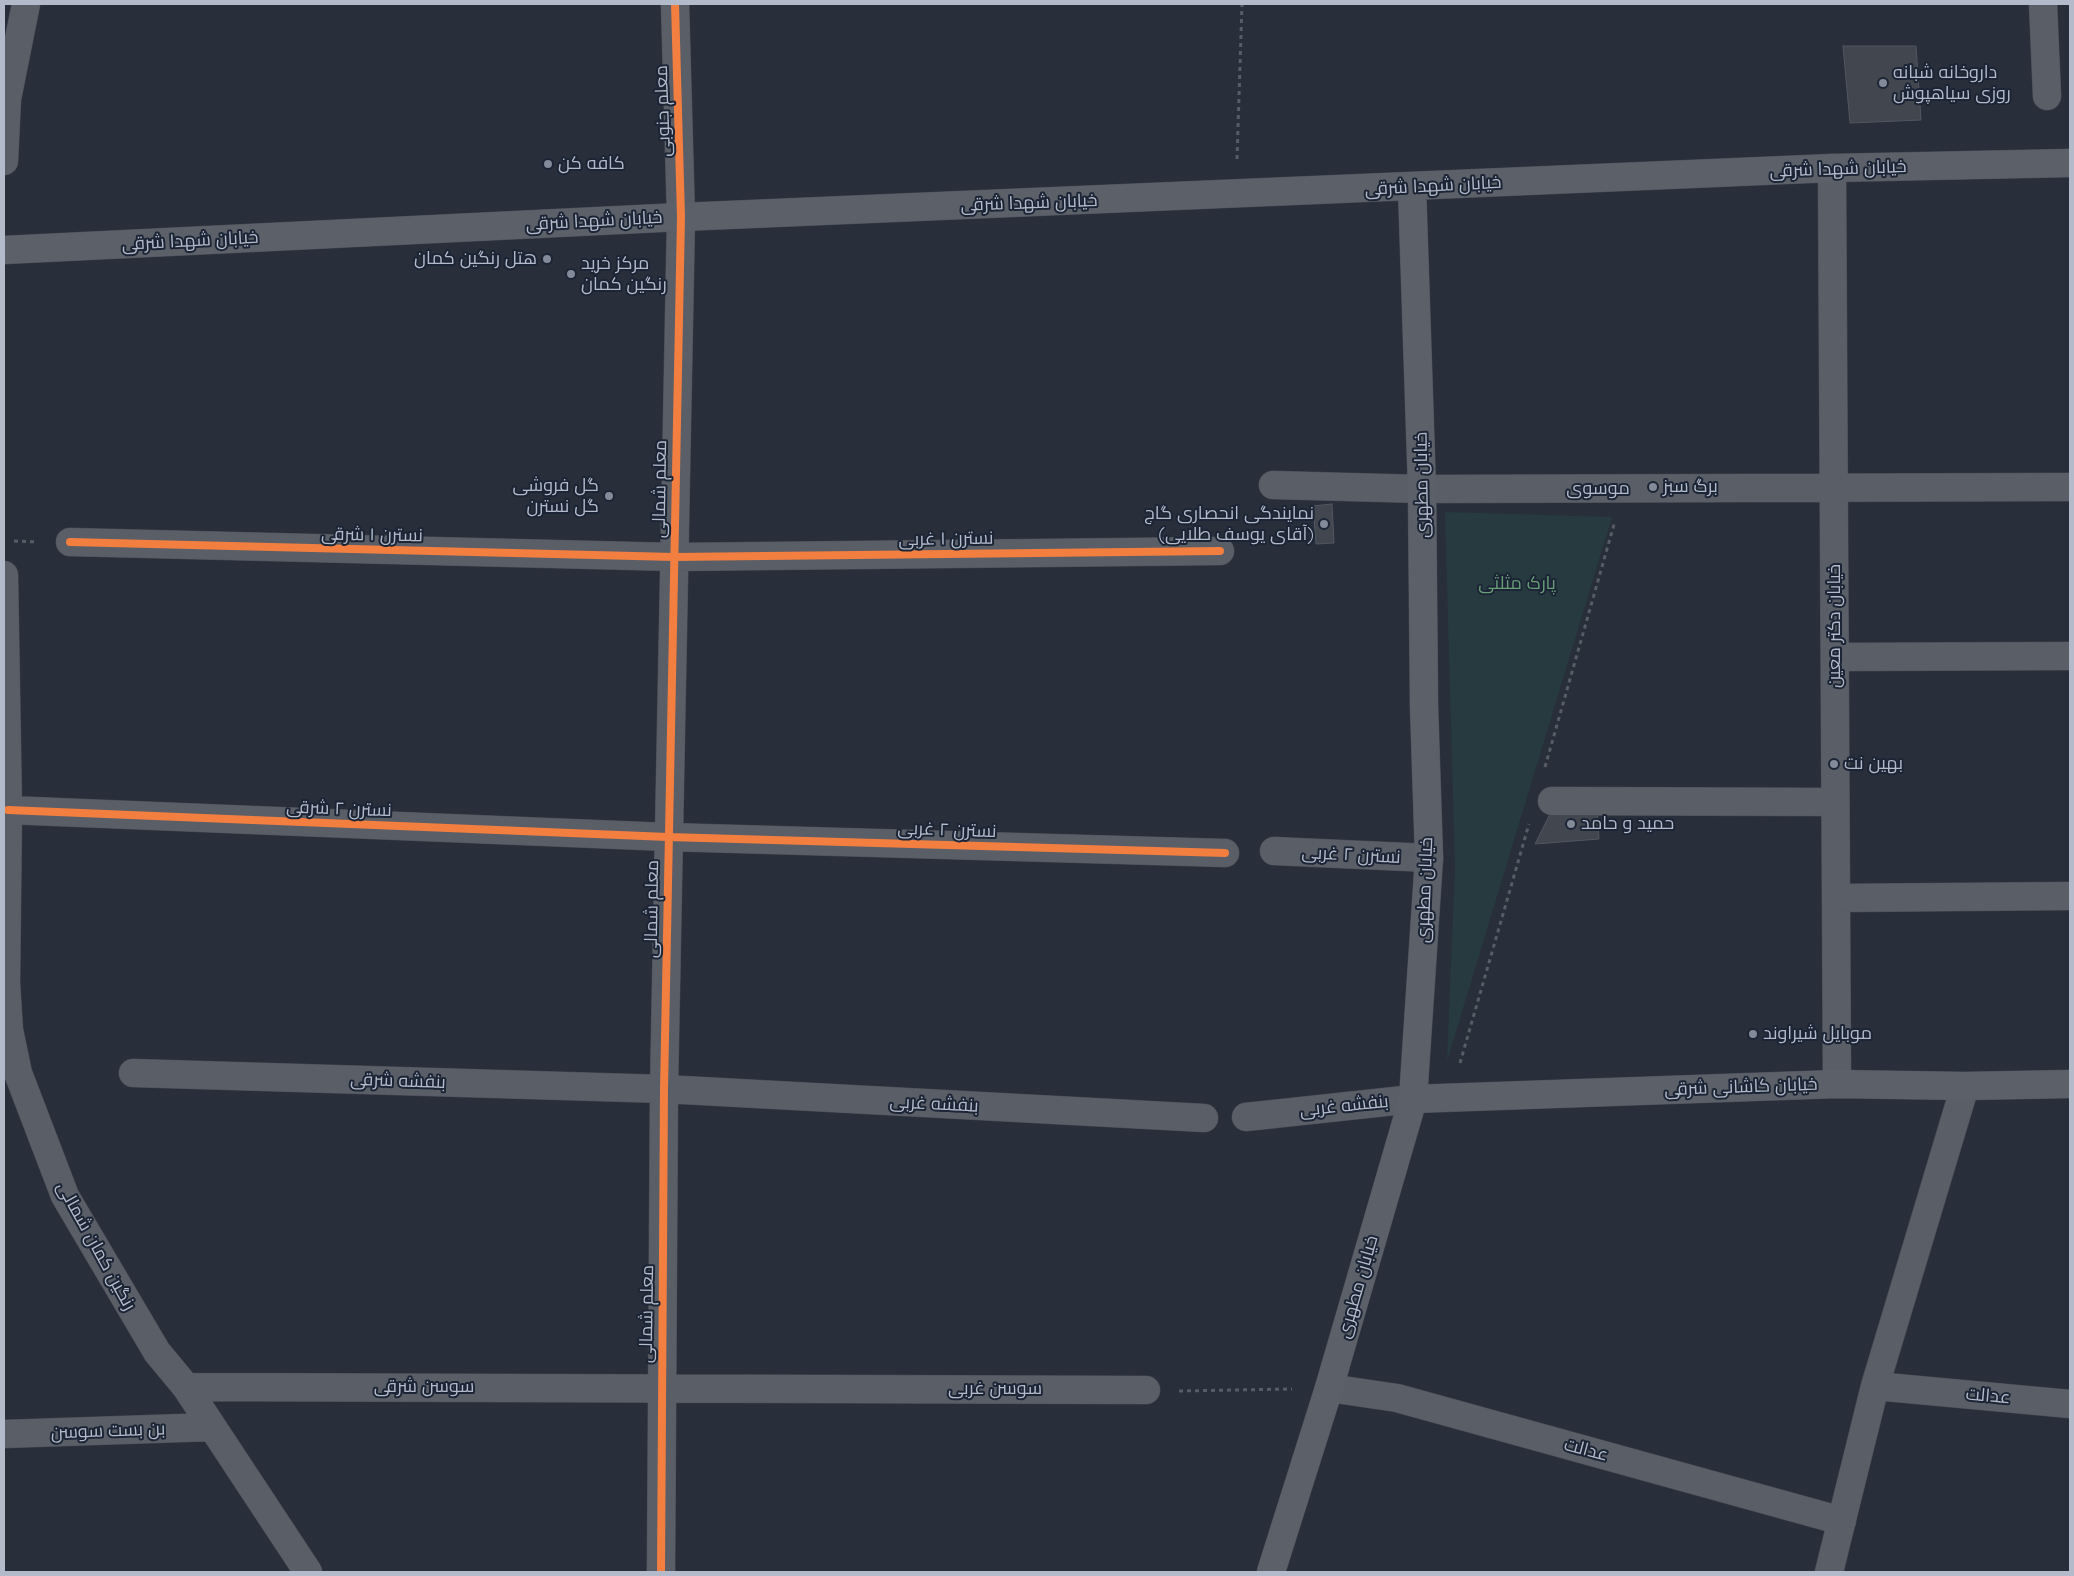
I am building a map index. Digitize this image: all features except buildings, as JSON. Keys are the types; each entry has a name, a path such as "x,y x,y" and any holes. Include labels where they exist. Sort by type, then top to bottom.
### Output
{"main road":[{"name":"خیابان شهدا شرقی","path":"4,250 681,217 1236,195 1832,168 2062,163"},
{"name":"خیابان مطهری","path":"1271,1572 1329,1388 1413,1099 1429,858 1424,705 1422,489 1412,187"},
{"name":"خیابان کاشانی شرقی","path":"1413,1099 1837,1084 1965,1086 2070,1084"}],"street":[{"path":"4,161 7,99 26,4"},
{"name":"معلم جنوبی","path":"675,4 681,217"},
{"path":"2044,4 2047,96"},
{"name":"خیابان دکتر معین","path":"1832,168 1837,1084"},
{"name":"معلم شمالی","path":"661,1572 664,1089 681,217"},
{"name":"موسوی","path":"1273,486 1422,489 2070,487"},
{"name":"نسترن ۱ شرقی","path":"70,542 674,557"},
{"name":"نسترن ۱ غربی","path":"674,557 1220,551"},
{"name":"رنگین کمان شمالی","path":"4,575 8,810 5,983 9,1030 18,1073 64,1196 157,1352 186,1387 308,1572"},
{"path":"1835,657 2070,656"},
{"path":"1552,802 1835,802"},
{"name":"نسترن ۲ شرقی","path":"8,810 668,837"},
{"name":"نسترن ۲ غربی","path":"668,837 1225,853"},
{"name":"نسترن ۲ غربی","path":"1274,851 1429,858"},
{"path":"1836,898 2070,896"},
{"name":"بنفشه شرقی","path":"133,1074 664,1089"},
{"path":"1829,1572 1875,1386 1965,1086"},
{"name":"بنفشه غربی","path":"664,1089 1204,1118"},
{"name":"بنفشه غربی","path":"1246,1117 1413,1099"},
{"name":"عدالت","path":"1875,1386 2070,1404"},
{"name":"سوسن شرقی","path":"186,1387 661,1388"},
{"name":"سوسن غربی","path":"661,1388 1146,1390"},
{"name":"عدالت","path":"1329,1388 1397,1398 1842,1521"},
{"name":"بن بست سوسن","path":"4,1434 212,1428"}],"path":[{"path":"1236,195 1242,4"},
{"path":"1146,1390 1329,1388"}],"green space":[{"name":"پارک مثلثی","path":"1445,512 1612,517 1447,1061 1455,867"}],"cycle path":[{"path":"661,1572 664,1089 681,217 675,4"},
{"path":"70,542 674,557 1220,551"},
{"path":"8,810 668,837 1225,853"}],"place":[{"name":"داروخانه شبانه روزی سیاهپوش","path":"1883,83"},
{"name":"کافه کن","path":"548,164"},
{"name":"هتل رنگین کمان","path":"547,259"},
{"name":"مرکز خرید رنگین کمان","path":"571,274"},
{"name":"برگ سبز","path":"1653,487"},
{"name":"گل فروشی گل نسترن","path":"609,496"},
{"name":"نمایندگی انحصاری گاج (آقای یوسف طلایی)","path":"1324,524"},
{"name":"بهین نت","path":"1834,764"},
{"name":"حمید و حامد","path":"1571,824"},
{"name":"موبایل شیراوند","path":"1753,1034"}]}
